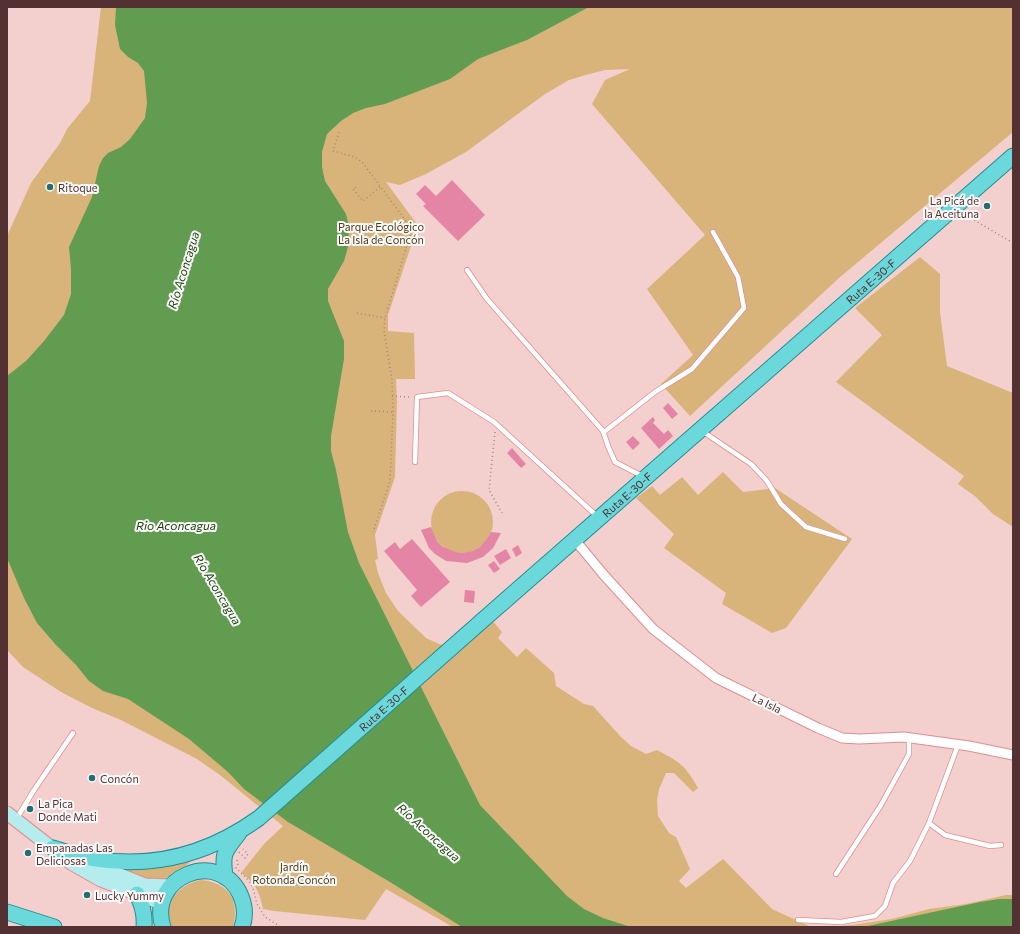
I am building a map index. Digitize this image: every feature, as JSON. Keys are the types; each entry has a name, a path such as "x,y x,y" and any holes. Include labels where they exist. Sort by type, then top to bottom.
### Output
{"main road":[{"name":"Ruta E-30-F","path":"225,877 224,855 226,850 240,839 259,818 1013,156"},
{"path":"11,816 72,863 101,880 161,903"},
{"name":"Ruta E-30-F","path":"170,886 177,879 186,874 211,845 240,839"},
{"path":"53,848 83,858 107,862 130,863 163,860 180,856 211,845"},
{"path":"72,863 105,869 145,885 170,886 161,903 161,925"},
{"path":"186,874 206,871 219,874 233,884 242,899 244,907 243,926"},
{"path":"137,894 144,915 144,927"},
{"path":"7,912 54,927"}],"street":[{"name":"La Isla","path":"575,540 653,630 716,678 818,728 842,738 909,738 1013,755"}],"lane":[{"path":"604,432 655,392 692,369 744,308 738,276 713,232"},
{"path":"467,270 487,299 604,432 615,462 645,478"},
{"path":"415,462 418,397 448,393 496,424 599,518"},
{"path":"701,430 751,464 767,481 781,504 806,527 845,540"},
{"path":"11,816 34,790 73,733"},
{"path":"836,874 881,805 906,760 909,754 909,738"},
{"path":"798,920 842,922 875,916 885,906 893,884 910,861 929,823 958,745"},
{"path":"929,823 945,835 990,846 1000,845"}],"path":[{"path":"339,132 333,152 355,157 362,162 409,225 410,235 385,318 384,330 392,380 390,481 373,532"},
{"path":"356,186 353,189 363,201 380,187"},
{"path":"954,208 1013,244"},
{"path":"357,313 385,318"},
{"path":"392,396 418,397"},
{"path":"371,411 392,412"},
{"path":"496,424 489,490 502,513"},
{"path":"240,839 248,854 245,858 239,852 236,856 238,865 236,868 249,881 257,904 265,917 281,927"}],"green space":[{"path":"101,7 1013,7 1013,132 839,278 690,416 661,384 693,355 647,289 705,235 592,104 605,80 630,69 605,70 569,80 545,94 466,152 426,174 400,185 386,182 419,227 414,237 388,315 388,331 414,333 415,379 396,379 397,401 395,477 375,535 378,559 375,560 378,573 386,593 398,611 426,638 439,644 460,649 492,620 502,632 498,638 517,657 526,648 554,673 556,686 584,704 593,706 631,746 646,754 657,750 677,761 689,774 698,788 693,792 674,773 666,773 659,789 657,800 658,816 669,833 676,837 690,869 679,881 686,888 723,859 772,909 811,927 453,927 386,889 365,920 263,909 256,888 250,880 241,873 264,844 283,826 220,775 197,759 121,720 92,708 61,692 23,667 7,650 7,236 31,183 60,143 67,129 90,101"},
{"path":"920,257 940,274 940,312 947,366 1013,393 1013,527 993,514 976,497 958,484 964,476 836,382 882,335 855,308"},
{"path":"723,472 743,492 775,488 852,539 786,628 772,633 722,604 726,593 664,548 674,534 636,498 652,486 660,495 682,477 698,495"},
{"path":"462,491 474,493 484,500 491,510 493,522 491,534 484,544 474,551 462,553 450,551 440,544 433,534 431,522 433,510 440,500 450,493"},
{"path":"194,857 186,866 177,870 162,881 152,881 119,868"},
{"path":"201,880 219,885 230,894 235,909 233,927 172,927 169,918 169,910 174,896 185,886"},
{"path":"1006,895 1013,895 1013,927 828,927 892,919 929,909 966,904"}],"water":[{"name":"Rio Aconcagua","path":"116,7 589,7 527,40 478,59 450,79 385,104 366,108 353,113 341,121 327,134 322,152 322,167 325,181 346,214 349,227 348,247 344,261 328,289 328,301 344,341 344,359 331,436 331,451 348,532 359,563 480,805 567,896 584,909 603,918 631,927 462,927 390,882 288,822 244,789 228,772 189,739 128,699 103,691 89,681 37,623 24,598 7,558 7,376 26,361 64,315 71,294 69,247 92,197 99,166 103,158 108,153 121,147 130,139 145,118 147,103 144,71 138,63 128,57 120,49 115,25"},
{"path":"999,899 1013,899 1013,927 863,927 980,902"}],"building":[{"path":"452,180 485,215 458,241 423,206 426,204 416,194 425,185 436,196"},
{"path":"668,403 678,414 672,419 663,408"},
{"path":"653,417 655,420 653,423 664,434 668,430 673,436 659,449 641,428"},
{"path":"633,436 640,443 633,450 626,442"},
{"path":"512,448 526,464 521,468 507,453"},
{"path":"431,527 437,541 443,547 462,553 473,551 480,547 491,532 501,533 493,548 483,557 467,563 446,561 429,548 421,530"},
{"path":"412,539 450,582 421,607 411,596 417,590 384,551 395,542 400,549"},
{"path":"518,545 522,553 516,557 512,549"},
{"path":"506,549 511,558 500,565 494,556"},
{"path":"494,561 500,569 494,573 488,565"},
{"path":"465,590 475,591 474,603 464,602"}],"place":[{"name":"Ritoque","path":"50,187"},
{"name":"La Picá de la Aceituna","path":"987,206"},
{"name":"Concón","path":"92,778"},
{"name":"La Pica Donde Mati","path":"30,809"},
{"name":"Empanadas Las Deliciosas","path":"28,853"},
{"name":"Lucky Yummy","path":"87,895"}],"park label":[{"name":"Parque Ecológico La Isla de Concón","path":"381,232"},
{"name":"Jardín Rotonda Concón","path":"294,872"}],"water label":[{"name":"Río Aconcagua","path":"183,270"},
{"name":"Río Aconcagua","path":"218,589"},
{"name":"Río Aconcagua","path":"429,832"}]}
